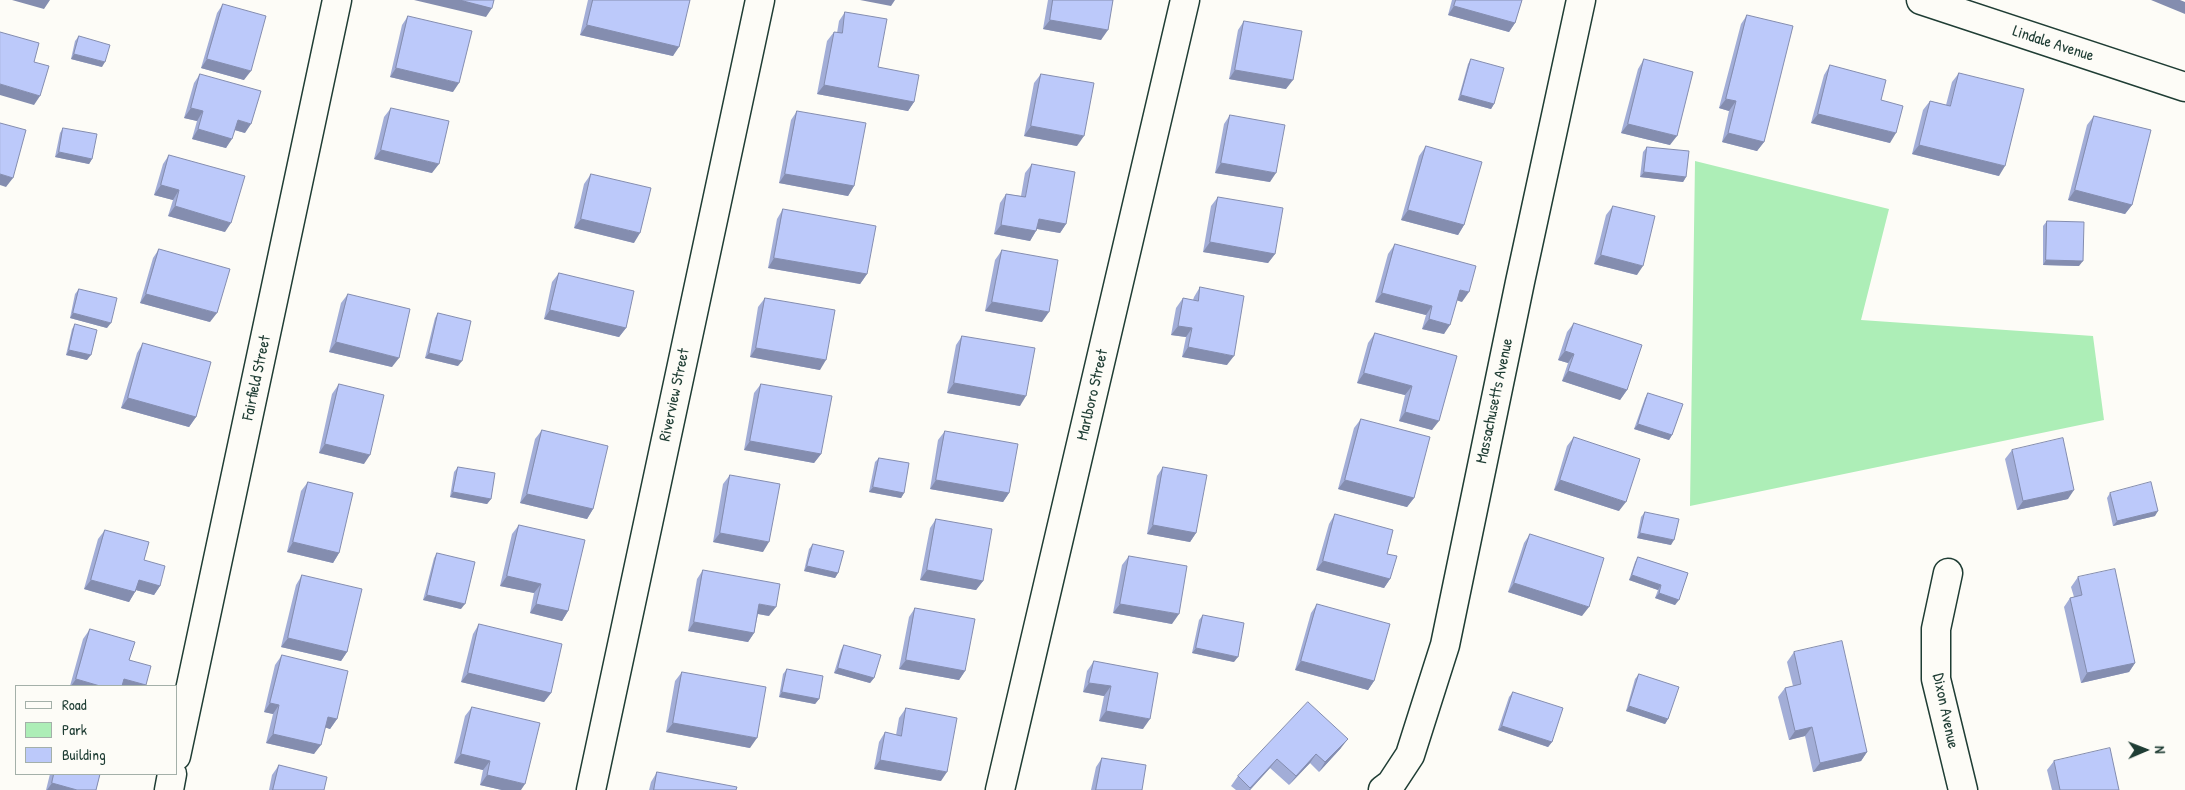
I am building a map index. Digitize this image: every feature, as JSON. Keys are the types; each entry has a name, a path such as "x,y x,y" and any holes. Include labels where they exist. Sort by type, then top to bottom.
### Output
{"street":[{"name":"Fairfield Street","path":"178,747 337,0"},
{"name":"Riverview Street","path":"591,790 760,0"},
{"name":"Marlboro Street","path":"1000,790 1185,0"},
{"name":"Massachusetts Avenue","path":"1383,790 1391,784 1410,755 1445,645 1520,282 1581,0"},
{"name":"Lindale Avenue","path":"1921,0 2185,87"},
{"name":"Dixon Avenue","path":"1948,573 1936,628 1936,679 1963,790"},
{"path":"169,790 172,775"}],"green space":[{"path":"1695,161 1889,209 1861,320 2093,336 2104,420 1690,506"}],"building":[{"path":"460,0 494,0 492,8"},
{"path":"593,0 690,0 679,47 587,25"},
{"path":"1053,0 1113,0 1108,30 1050,20"},
{"path":"1456,0 1522,0 1515,23 1454,6"},
{"path":"223,4 266,16 251,71 207,59"},
{"path":"845,12 887,19 878,67 919,75 914,102 824,85 834,32 842,33"},
{"path":"1747,15 1793,26 1764,142 1728,133 1736,101 1726,99"},
{"path":"408,16 472,31 459,83 396,68"},
{"path":"1244,21 1302,31 1293,80 1235,70"},
{"path":"0,32 39,43 34,62 49,66 40,96 0,84"},
{"path":"79,36 110,45 105,62 74,54"},
{"path":"1471,59 1504,68 1494,104 1461,95"},
{"path":"1644,59 1693,72 1677,136 1628,124"},
{"path":"1830,65 1886,80 1881,100 1903,106 1896,133 1818,114"},
{"path":"1959,73 2024,89 2005,166 1919,145 1930,101 1950,106"},
{"path":"200,74 261,91 251,124 238,120 232,139 198,129 203,111 191,108"},
{"path":"1041,74 1094,83 1084,136 1031,126"},
{"path":"391,108 449,121 439,164 381,150"},
{"path":"797,111 866,123 854,186 785,174"},
{"path":"1230,115 1285,125 1276,173 1221,163"},
{"path":"2094,116 2151,130 2132,205 2075,190"},
{"path":"0,123 26,130 13,178 0,174"},
{"path":"63,128 97,134 92,159 59,152"},
{"path":"1426,146 1482,162 1464,225 1408,210"},
{"path":"1647,147 1689,151 1686,177 1644,172"},
{"path":"169,155 245,176 231,223 175,206 179,190 161,185"},
{"path":"1032,164 1075,172 1066,224 1039,219 1036,231 1001,225 1006,194 1025,197"},
{"path":"591,174 651,188 640,233 581,219"},
{"path":"1218,197 1283,208 1275,254 1210,242"},
{"path":"1613,206 1655,216 1643,266 1601,255"},
{"path":"783,209 876,226 867,274 774,258"},
{"path":"2047,221 2084,222 2083,261 2046,260"},
{"path":"1395,244 1476,266 1469,292 1460,290 1450,325 1429,319 1432,306 1382,293"},
{"path":"159,249 230,269 217,313 146,294"},
{"path":"1002,250 1058,260 1049,312 992,302"},
{"path":"559,273 634,291 626,328 550,310"},
{"path":"1200,287 1244,296 1234,356 1188,347 1192,328 1178,326 1183,298 1198,301"},
{"path":"79,289 117,298 111,323 73,313"},
{"path":"348,294 410,309 399,358 336,342"},
{"path":"765,298 835,310 826,360 756,348"},
{"path":"438,313 471,321 462,361 429,353"},
{"path":"1574,323 1642,345 1627,390 1568,371 1574,354 1565,351"},
{"path":"75,324 97,330 91,355 69,350"},
{"path":"1375,333 1457,356 1439,421 1405,412 1412,386 1364,373"},
{"path":"962,336 1035,348 1026,396 954,383"},
{"path":"143,343 211,362 196,417 128,398"},
{"path":"339,384 384,395 370,455 325,444"},
{"path":"761,384 832,396 821,454 750,441"},
{"path":"1648,393 1683,404 1672,435 1638,424"},
{"path":"1361,419 1430,437 1414,498 1345,480"},
{"path":"542,430 608,446 593,509 527,494"},
{"path":"945,431 1018,444 1009,493 936,480"},
{"path":"1574,437 1640,459 1626,502 1560,480"},
{"path":"2063,438 2074,490 2023,501 2012,450"},
{"path":"879,458 909,463 904,493 873,487"},
{"path":"458,467 495,473 491,499 453,492"},
{"path":"1163,467 1207,475 1196,533 1153,525"},
{"path":"730,475 780,484 769,542 720,533"},
{"path":"308,482 353,493 339,553 293,542"},
{"path":"2151,482 2158,511 2117,521 2110,493"},
{"path":"1645,512 1679,519 1674,540 1640,533"},
{"path":"1335,514 1393,530 1387,554 1397,556 1390,579 1323,561"},
{"path":"936,519 992,529 983,581 927,570"},
{"path":"519,525 585,540 568,611 536,604 541,584 507,576"},
{"path":"105,530 149,542 144,560 165,566 160,586 139,580 135,592 91,580"},
{"path":"1530,534 1604,558 1589,607 1514,583"},
{"path":"813,544 844,551 838,573 807,566"},
{"path":"437,553 475,562 465,604 427,595"},
{"path":"1129,556 1187,566 1179,614 1120,604"},
{"path":"1638,557 1688,573 1679,600 1659,593 1661,585 1632,575"},
{"path":"2115,569 2135,663 2087,673 2070,598 2082,595 2078,577"},
{"path":"703,570 780,584 776,607 759,604 754,633 694,622"},
{"path":"302,575 362,589 347,652 288,638"},
{"path":"1317,604 1390,624 1374,681 1301,661"},
{"path":"915,608 975,619 965,671 906,660"},
{"path":"1203,615 1244,623 1238,657 1196,648"},
{"path":"479,624 562,644 551,693 468,673"},
{"path":"90,629 135,642 129,660 151,666 146,685 124,679 122,685 97,685 76,679"},
{"path":"1842,641 1867,752 1820,763 1812,727 1795,731 1785,688 1801,684 1794,652"},
{"path":"844,645 881,655 874,678 838,668"},
{"path":"282,655 348,671 337,719 328,717 321,745 273,734 279,705 270,703"},
{"path":"1094,661 1158,673 1150,719 1106,711 1111,686 1089,683"},
{"path":"787,669 823,676 819,699 782,692"},
{"path":"682,672 766,687 757,738 673,723"},
{"path":"1639,674 1679,687 1668,719 1629,706"},
{"path":"1513,692 1563,708 1552,742 1502,726"},
{"path":"1308,702 1348,739 1325,762 1316,754 1296,776 1277,759 1250,788 1238,776"},
{"path":"472,707 540,723 525,784 487,775 490,761 461,754"},
{"path":"906,708 957,718 947,772 880,760 885,732 901,736"},
{"path":"2110,748 2119,790 2060,790 2054,761"},
{"path":"1102,758 1146,765 1142,790 1096,790"},
{"path":"279,765 327,777 324,790 273,790"},
{"path":"657,772 737,787 736,790 654,790"},
{"path":"54,775 100,775 96,790 77,790 52,783"}]}
